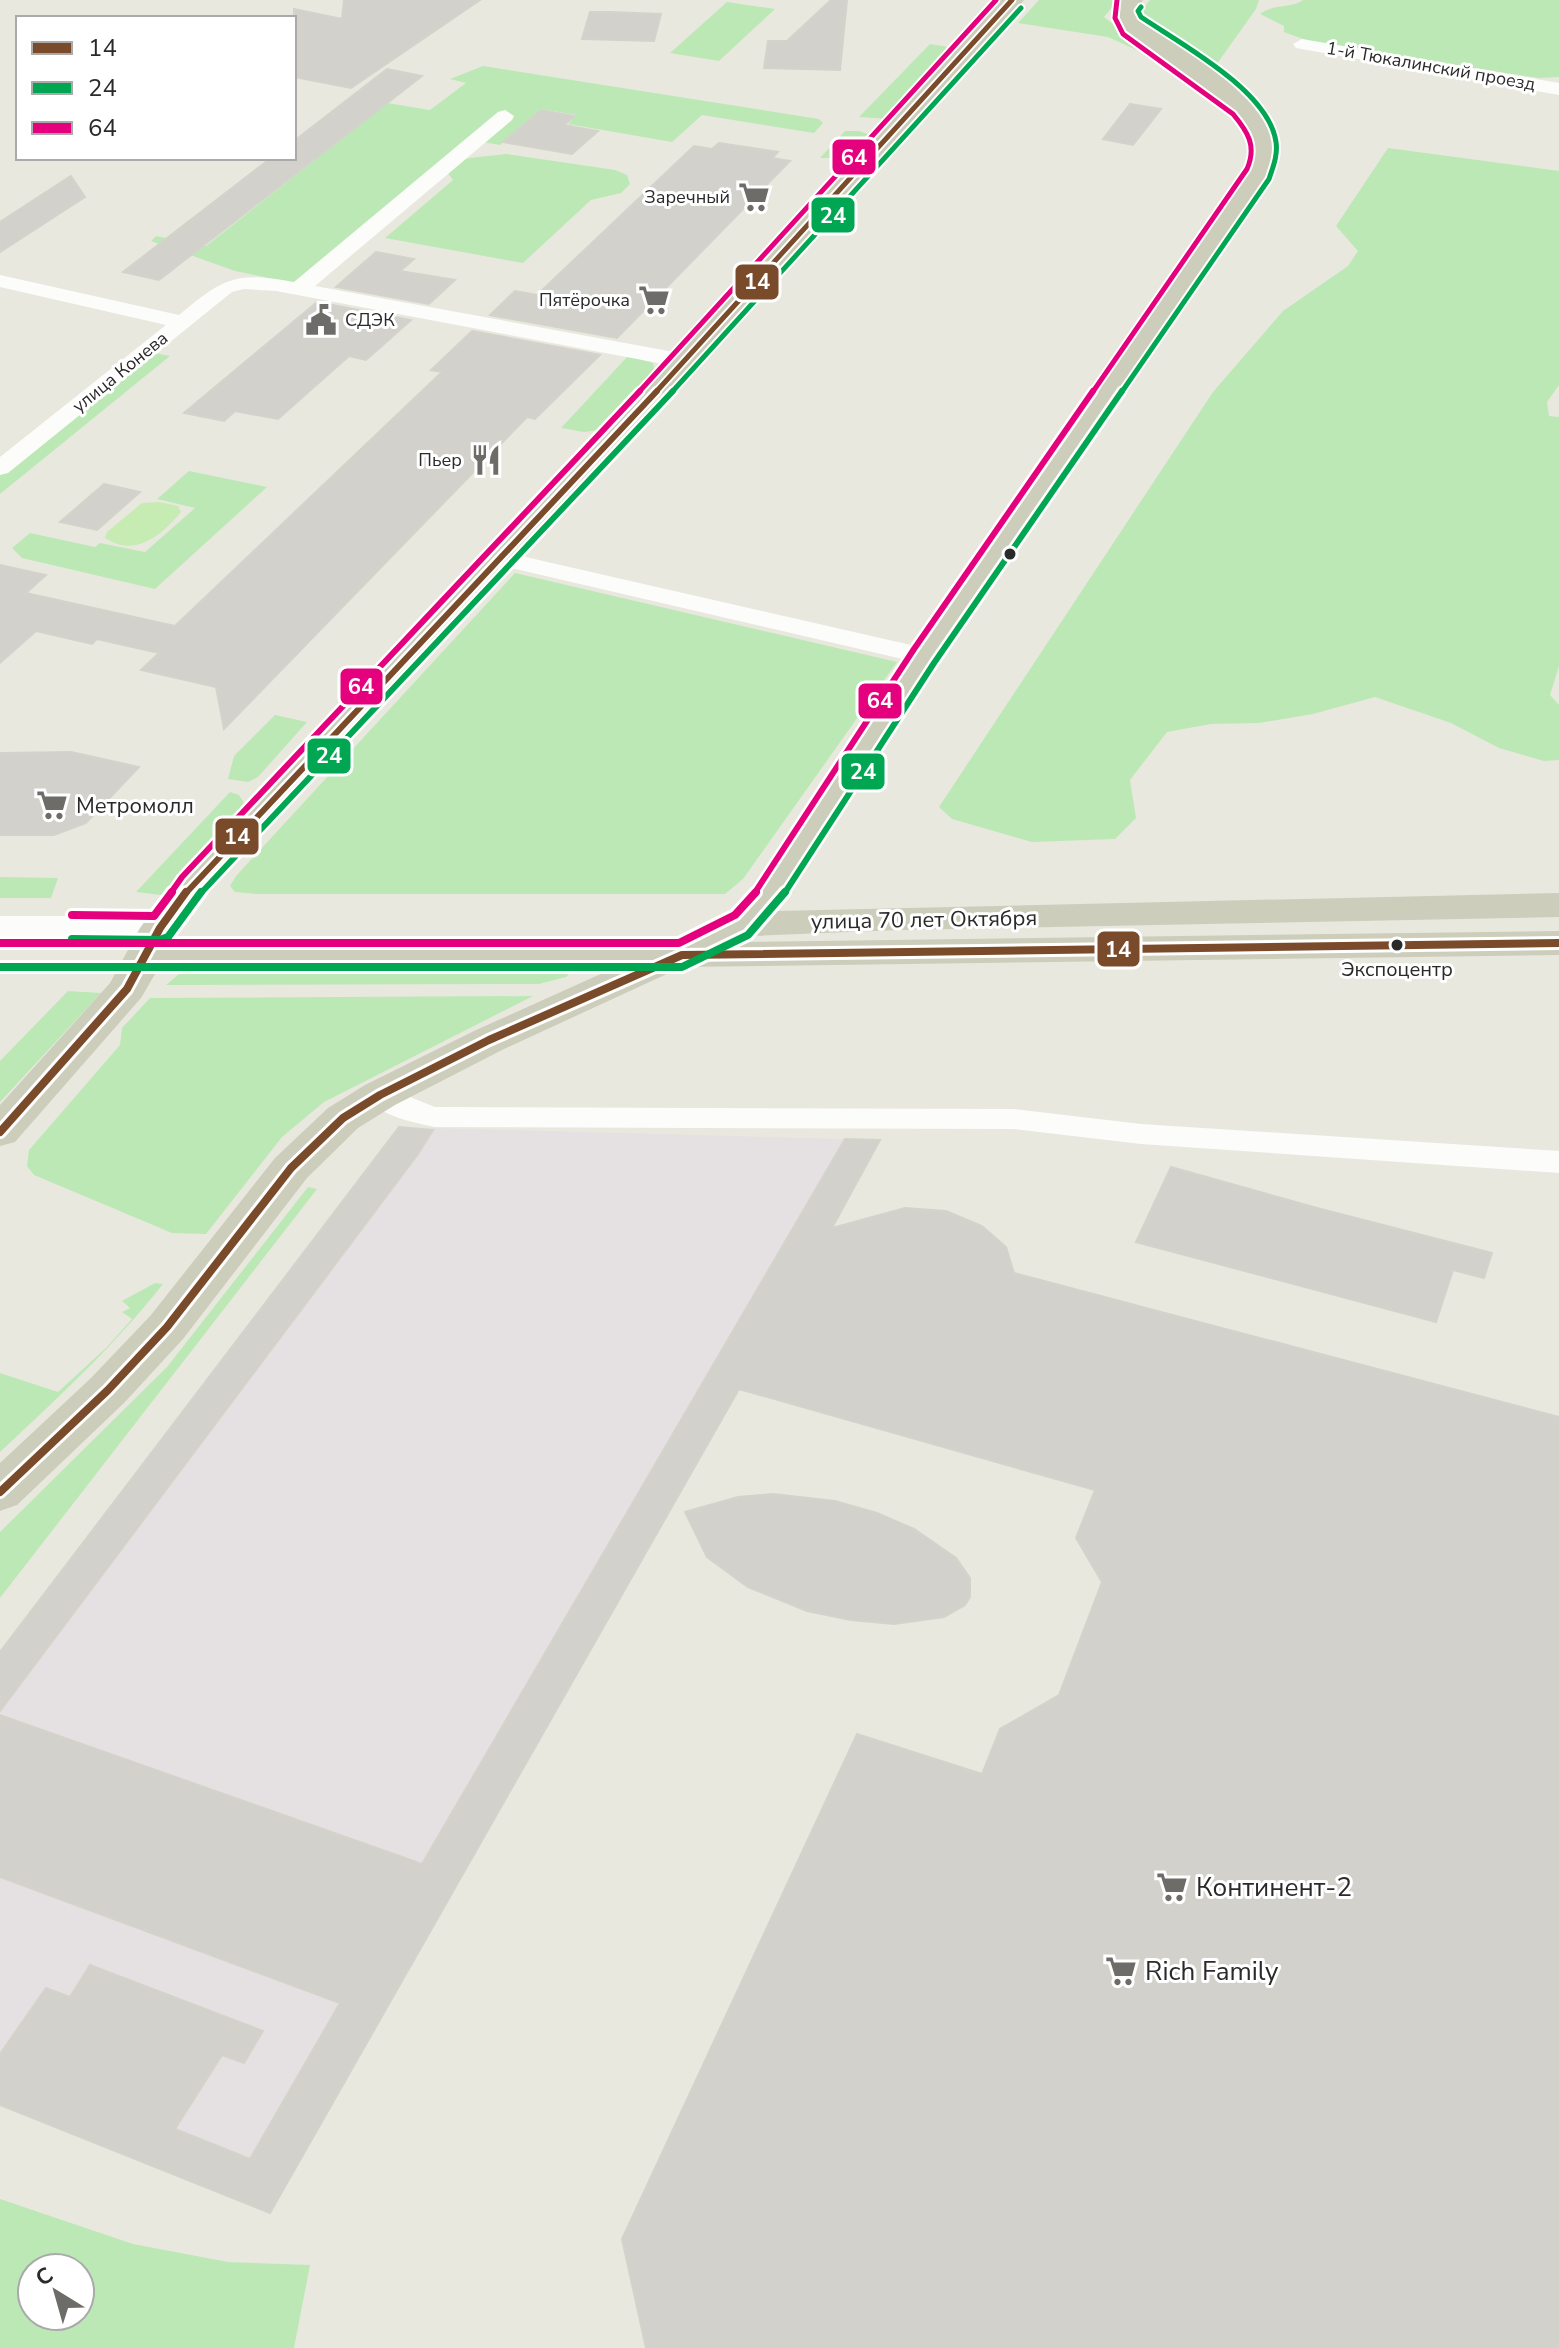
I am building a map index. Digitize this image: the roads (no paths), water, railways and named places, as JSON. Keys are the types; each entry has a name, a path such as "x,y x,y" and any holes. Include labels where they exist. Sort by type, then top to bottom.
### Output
{"main road":[{"path":"0,1132 127,989 153,942 191,885 685,361 1012,0"},
{"path":"4,1483 108,1390 167,1327 291,1168 343,1118 380,1095 514,1028 682,955 742,925 767,897 924,656 1258,175 1266,153 1263,135 1254,119 1234,100 1131,25 1125,9 1131,0"},
{"name":"улица 70 лет Октября","path":"0,955 153,942 899,918 1559,905"},
{"name":"улица 70 лет Октября","path":"0,928 153,942 682,955 1559,943"}],"street":[{"name":"1-й Тюкалинский проезд","path":"1302,44 1559,89"},
{"path":"298,289 505,116"},
{"path":"0,281 183,322"},
{"name":"улица Конева","path":"0,468 225,288 244,283 298,289"},
{"path":"298,289 685,361"},
{"path":"499,558 924,656"},
{"path":"380,1095 410,1111 435,1117 1013,1119 1141,1134 1559,1162"}],"place":[{"name":"Заречный","path":"754,197"},
{"name":"Пятёрочка","path":"654,300"},
{"name":"СДЭК","path":"321,320"},
{"name":"Пьер","path":"486,460"},
{"name":"Метромолл","path":"52,805"},
{"name":"Экспоцентр","path":"1397,945"},
{"name":"Континент-2","path":"1172,1887"},
{"name":"Rich Family","path":"1121,1971"}]}
